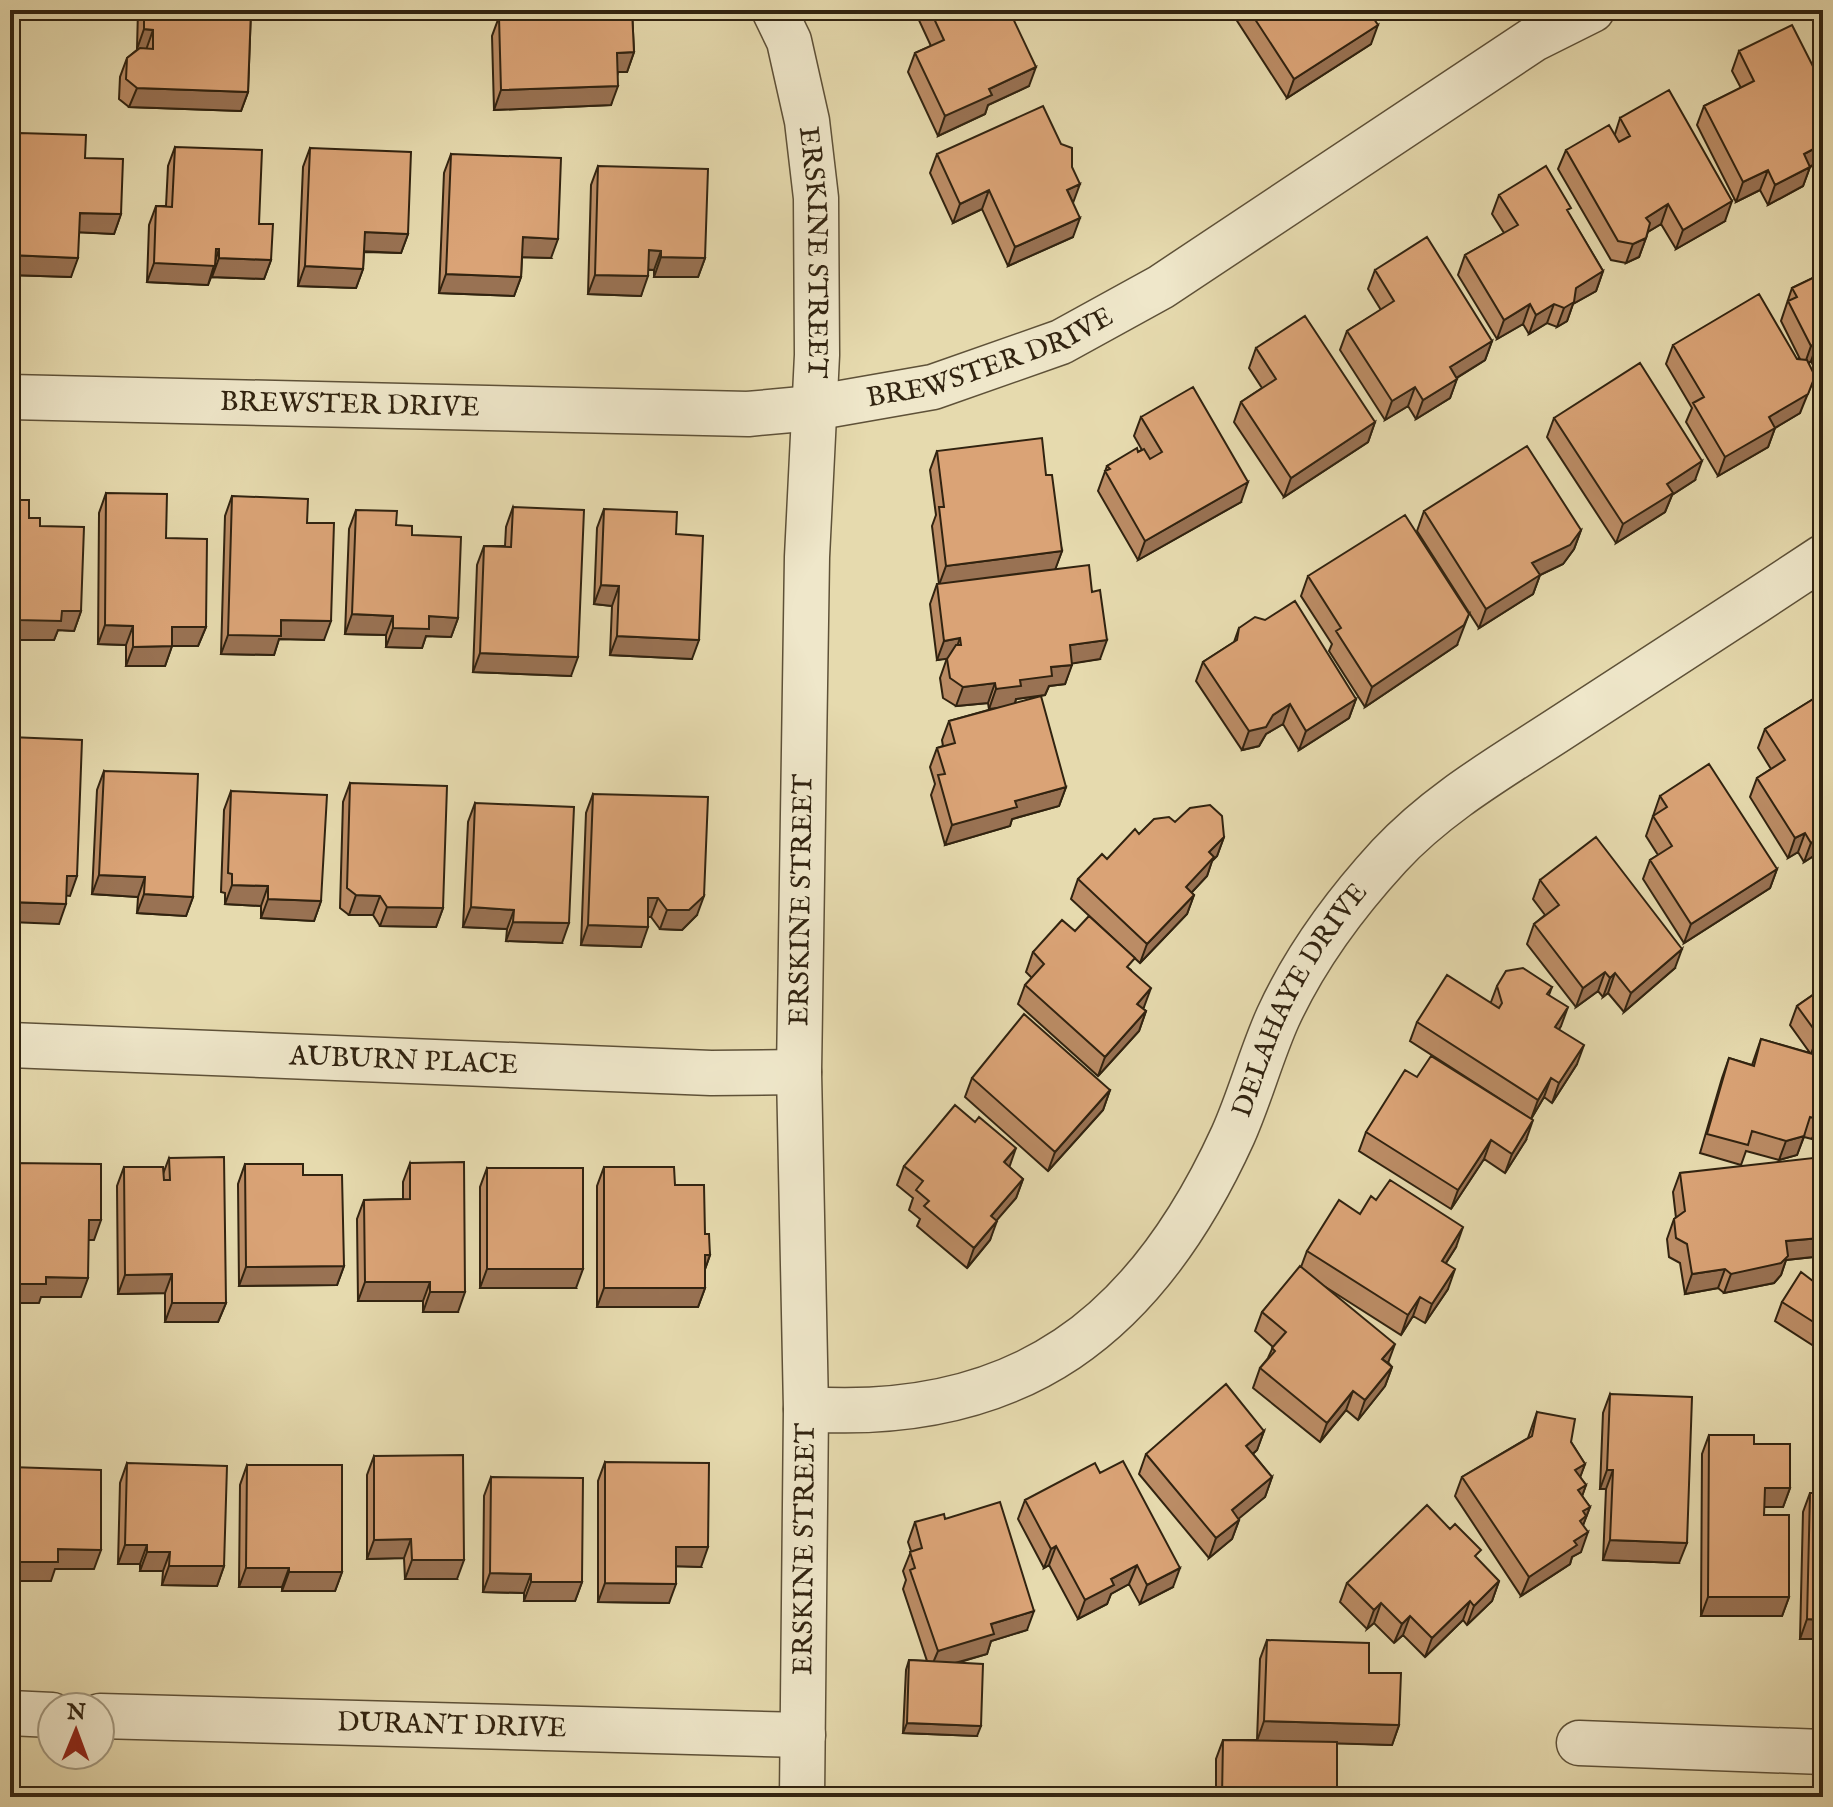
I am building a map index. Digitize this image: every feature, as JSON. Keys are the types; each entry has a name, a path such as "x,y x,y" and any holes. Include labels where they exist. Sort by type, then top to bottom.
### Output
{"street":[{"name":"ERSKINE STREET","path":"774,10 789,41 801,94 816,198 817,355 813,408 799,1072 806,1409 802,1797"},
{"name":"BREWSTER DRIVE","path":"10,397 748,414 813,408 933,387 1061,342 1161,287 1526,24 1592,10"},
{"name":"DELAHAYE DRIVE","path":"806,1409 857,1412 911,1408 981,1394 1036,1371 1085,1339 1140,1282 1190,1218 1233,1135 1278,1018 1311,954 1345,904 1393,851 1450,800 1823,557"},
{"name":"AUBURN PLACE","path":"10,1045 711,1073 799,1072"},
{"path":"10,1713 36,1714"},
{"name":"DURANT DRIVE","path":"116,1716 803,1735"},
{"path":"1579,1743 1823,1752"}],"building":[{"path":"144,10 251,10 248,92 137,88 126,79 127,58 140,48 153,49 153,30 144,29"},
{"path":"536,10 632,10 634,52 617,53 618,86 501,90 499,17 537,15"},
{"path":"930,10 1009,10 1036,67 989,89 992,95 945,116 915,53 944,40"},
{"path":"1249,10 1368,10 1378,25 1294,79"},
{"path":"1792,25 1823,86 1823,144 1804,154 1810,167 1775,185 1768,170 1743,182 1704,106 1754,81 1739,51"},
{"path":"1669,90 1732,201 1683,230 1668,204 1646,218 1650,223 1646,238 1633,244 1618,241 1566,150 1609,125 1619,142 1630,136 1620,118"},
{"path":"1043,106 1061,144 1072,148 1072,167 1080,184 1067,190 1080,218 1015,247 989,190 960,204 937,154"},
{"path":"19,133 86,135 85,158 123,159 121,214 80,213 78,258 10,255 10,186 17,187"},
{"path":"175,147 262,150 259,224 273,224 271,260 219,258 219,249 216,249 215,266 154,263 156,206 172,207"},
{"path":"310,148 411,152 408,234 365,232 363,269 305,266"},
{"path":"451,154 561,158 558,239 523,237 521,277 446,274"},
{"path":"598,166 708,169 705,258 661,257 661,251 649,250 648,276 595,275"},
{"path":"1546,166 1571,208 1567,210 1603,271 1576,288 1574,302 1564,308 1554,304 1536,315 1530,304 1504,320 1465,255 1518,225 1499,195"},
{"path":"1427,237 1492,341 1450,367 1457,379 1423,400 1415,387 1392,401 1347,331 1394,301 1375,270"},
{"path":"1823,273 1823,353 1818,342 1811,346 1788,301 1797,297 1792,288"},
{"path":"1759,294 1797,359 1807,360 1815,376 1808,394 1769,417 1775,428 1725,457 1693,403 1704,397 1673,345"},
{"path":"1305,316 1375,422 1291,478 1241,402 1276,379 1256,348"},
{"path":"1640,363 1702,461 1667,484 1673,493 1623,524 1554,418"},
{"path":"1193,387 1248,482 1145,541 1105,471 1110,469 1107,466 1137,448 1138,452 1144,449 1150,459 1162,452 1141,417"},
{"path":"1042,438 1046,475 1052,475 1062,551 946,566 939,507 944,507 937,451"},
{"path":"1527,446 1581,530 1570,545 1532,563 1540,575 1486,609 1424,511"},
{"path":"106,493 167,494 166,538 207,539 206,627 172,627 172,646 133,647 133,626 105,625"},
{"path":"232,496 308,499 307,523 334,523 331,621 281,620 281,636 228,635"},
{"path":"10,500 29,500 29,518 40,518 40,526 84,527 81,611 62,611 61,621 17,620 18,611 10,611"},
{"path":"513,507 584,510 578,657 480,653 484,546 511,547"},
{"path":"604,509 677,512 676,534 703,536 699,640 617,636 619,586 601,585"},
{"path":"356,510 397,511 396,525 412,526 412,535 461,537 458,618 429,616 429,629 393,628 393,616 352,614"},
{"path":"1405,515 1469,614 1464,625 1372,687 1336,631 1341,628 1308,576"},
{"path":"1089,565 1092,592 1100,590 1107,640 1070,645 1072,665 1051,667 1052,676 1020,680 1021,686 996,689 995,683 963,687 950,678 947,659 956,645 961,645 960,638 944,641 937,584"},
{"path":"1295,601 1356,699 1306,731 1290,704 1273,715 1266,727 1249,731 1203,662 1237,640 1239,628 1255,617 1265,620"},
{"path":"1823,693 1823,835 1811,843 1805,833 1795,838 1757,778 1785,760 1765,729"},
{"path":"1041,696 1066,787 1015,801 1017,807 952,825 938,775 945,774 937,748 955,743 949,721"},
{"path":"10,737 82,740 77,876 67,876 66,904 10,902"},
{"path":"1709,764 1777,869 1691,924 1650,860 1672,846 1653,816 1667,807 1660,796"},
{"path":"104,771 198,774 193,897 144,894 145,877 99,875"},
{"path":"350,783 447,786 443,908 387,907 380,896 356,895 347,888"},
{"path":"231,791 327,795 321,901 268,899 268,886 232,885 232,874 228,873"},
{"path":"593,794 708,797 704,896 689,910 667,910 658,898 648,898 648,927 588,925"},
{"path":"475,803 574,807 569,923 513,922 514,910 471,907"},
{"path":"1210,805 1222,816 1224,837 1209,852 1214,857 1186,887 1194,895 1147,944 1078,879 1102,854 1107,859 1135,829 1139,834 1154,819 1169,817 1175,822 1190,808"},
{"path":"1596,837 1682,949 1631,993 1615,973 1610,978 1605,972 1583,988 1534,924 1559,905 1540,880"},
{"path":"1089,916 1135,958 1127,967 1151,988 1137,1004 1146,1011 1105,1057 1025,985 1044,964 1033,952 1062,920 1075,931"},
{"path":"1523,968 1552,987 1547,994 1568,1007 1555,1027 1584,1045 1559,1083 1551,1078 1538,1100 1417,1022 1447,975 1499,1008 1502,1003 1497,986 1506,971"},
{"path":"1823,988 1823,1032 1818,1035 1797,1006"},
{"path":"1024,1014 1110,1090 1055,1152 972,1078"},
{"path":"1761,1039 1823,1057 1823,1108 1820,1120 1810,1117 1804,1136 1786,1141 1752,1131 1748,1145 1707,1134 1729,1058 1754,1066"},
{"path":"1431,1056 1533,1120 1512,1154 1491,1140 1458,1190 1366,1132 1405,1070 1417,1077"},
{"path":"955,1105 975,1122 979,1117 1016,1148 1004,1162 1023,1179 991,1216 997,1221 974,1248 924,1206 929,1201 916,1190 923,1181 904,1166"},
{"path":"224,1157 226,1303 172,1303 172,1274 125,1275 124,1167 163,1167 164,1180 170,1180 169,1158"},
{"path":"1822,1157 1823,1208 1816,1209 1820,1238 1786,1241 1788,1256 1781,1263 1731,1274 1725,1269 1692,1274 1687,1244 1676,1238 1674,1219 1685,1211 1680,1173"},
{"path":"464,1162 465,1292 430,1292 430,1282 365,1282 364,1200 410,1199 410,1163"},
{"path":"10,1163 101,1164 101,1220 89,1220 88,1278 46,1277 46,1284 10,1284"},
{"path":"245,1164 303,1164 303,1175 342,1175 344,1266 246,1267"},
{"path":"604,1167 674,1167 675,1185 704,1185 705,1234 709,1234 710,1255 705,1255 705,1288 604,1288"},
{"path":"487,1168 583,1168 583,1269 487,1269"},
{"path":"1390,1180 1463,1227 1442,1261 1455,1269 1432,1304 1420,1297 1408,1315 1307,1251 1339,1200 1360,1214 1371,1196 1376,1200"},
{"path":"1300,1266 1395,1344 1382,1359 1392,1367 1365,1400 1353,1391 1327,1423 1260,1368 1286,1332 1262,1312"},
{"path":"1820,1269 1823,1271 1823,1328 1782,1302 1801,1272 1813,1281"},
{"path":"1226,1384 1264,1431 1246,1446 1272,1477 1232,1510 1239,1520 1216,1538 1146,1454"},
{"path":"1610,1394 1692,1397 1687,1543 1610,1540 1613,1470 1607,1470"},
{"path":"1537,1412 1575,1419 1571,1442 1585,1464 1575,1470 1586,1485 1578,1490 1590,1507 1583,1511 1586,1516 1580,1521 1588,1532 1574,1541 1577,1545 1529,1577 1462,1477 1532,1436"},
{"path":"1709,1435 1754,1435 1754,1444 1790,1444 1790,1488 1765,1488 1764,1515 1789,1515 1789,1597 1708,1597"},
{"path":"463,1455 464,1560 412,1560 411,1539 374,1540 374,1456"},
{"path":"1123,1461 1180,1568 1147,1585 1137,1565 1111,1579 1114,1585 1085,1600 1056,1546 1051,1549 1025,1500 1095,1463 1100,1473"},
{"path":"605,1462 709,1463 708,1547 676,1547 676,1584 605,1583"},
{"path":"127,1463 227,1466 224,1566 169,1566 170,1552 147,1552 147,1545 125,1545"},
{"path":"247,1465 342,1465 342,1572 246,1568"},
{"path":"10,1467 101,1470 101,1550 58,1549 58,1562 10,1562"},
{"path":"491,1477 583,1478 582,1582 531,1582 531,1574 490,1573"},
{"path":"1810,1493 1823,1493 1823,1620 1807,1619"},
{"path":"1000,1502 1034,1611 991,1624 994,1634 938,1651 910,1570 915,1568 910,1552 922,1548 915,1522 944,1514 945,1519"},
{"path":"1427,1505 1450,1529 1455,1524 1481,1550 1475,1556 1499,1581 1474,1606 1470,1601 1432,1638 1410,1616 1402,1624 1381,1603 1374,1610 1347,1583"},
{"path":"1267,1640 1369,1643 1369,1673 1401,1673 1399,1725 1264,1721"},
{"path":"909,1660 983,1664 981,1726 907,1723"},
{"path":"1223,1740 1337,1742 1337,1797 1222,1797"}]}
